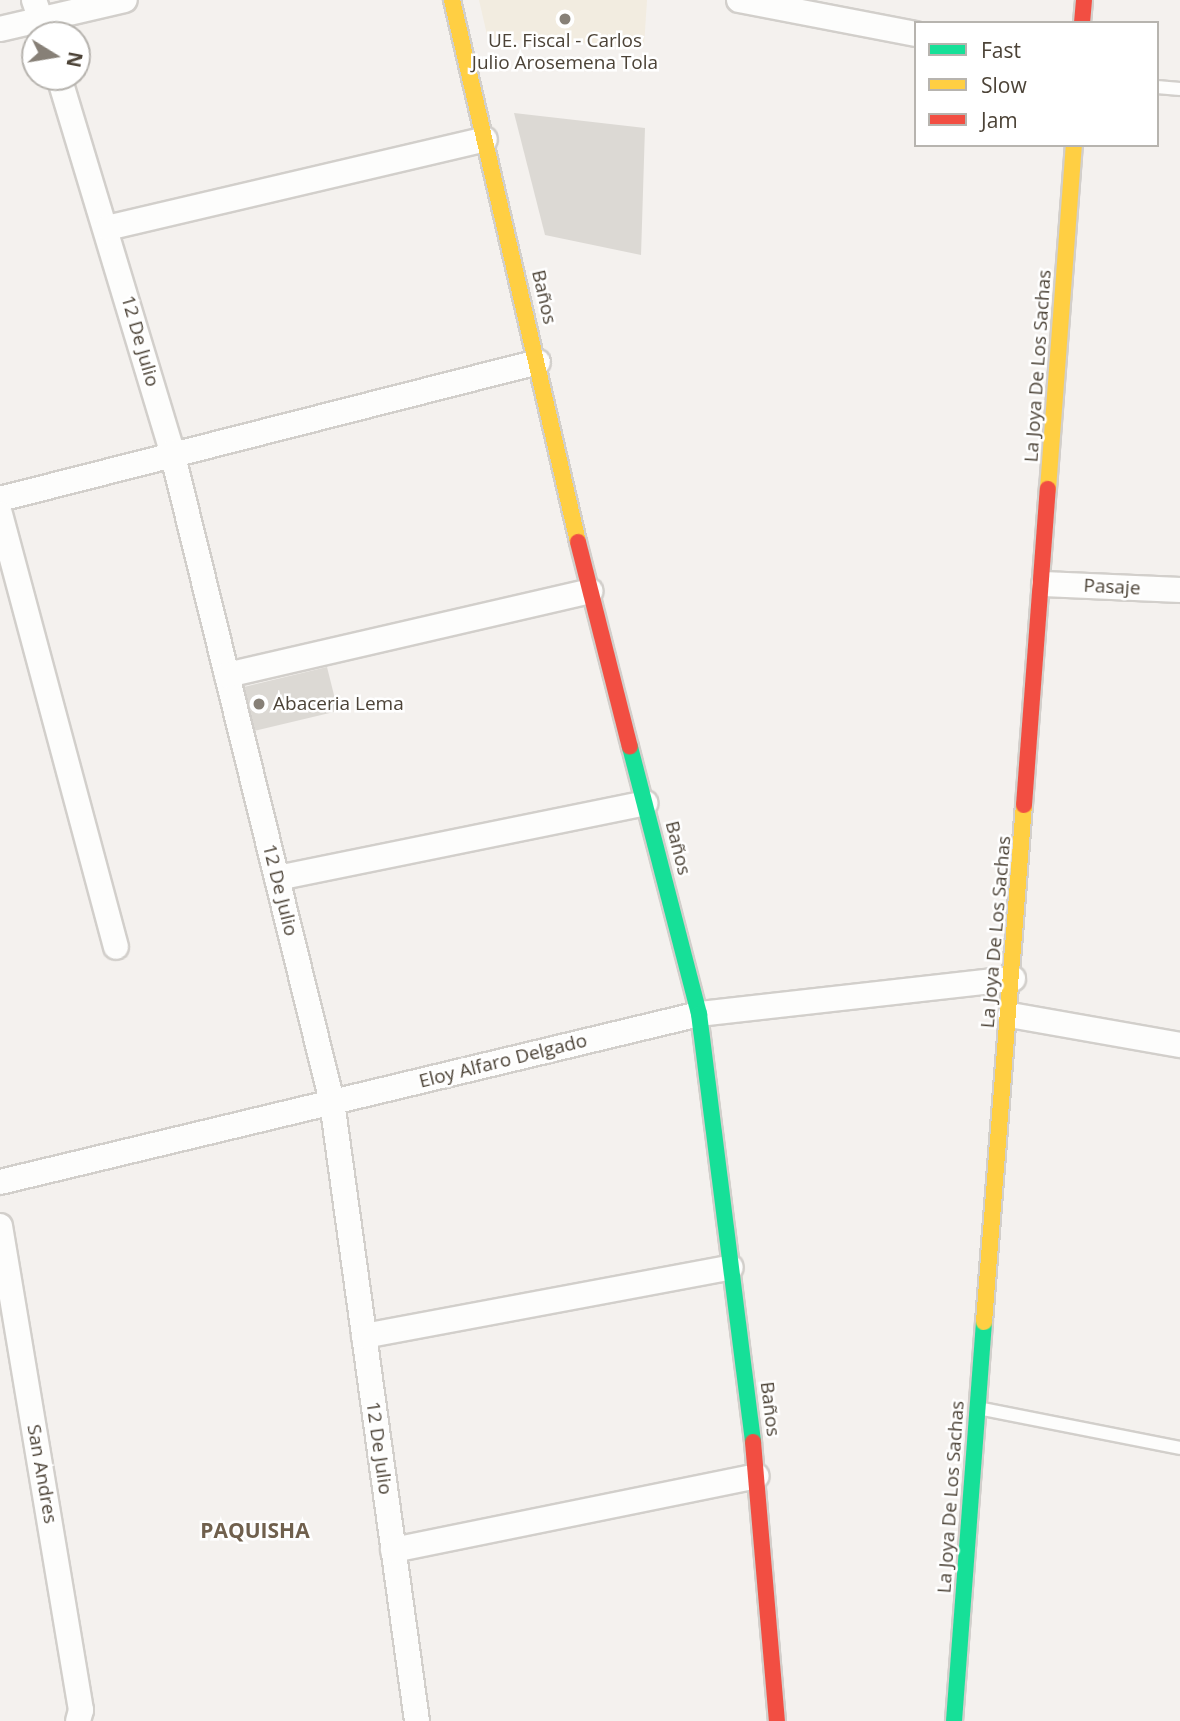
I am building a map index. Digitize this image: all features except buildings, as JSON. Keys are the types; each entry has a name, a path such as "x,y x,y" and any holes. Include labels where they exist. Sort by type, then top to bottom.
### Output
{"street":[{"path":"0,29 125,0"},
{"name":"Baños","path":"452,0 590,591 699,1014 757,1476 777,1721"},
{"path":"739,0 914,34"},
{"path":"1082,21 1084,0"},
{"name":"12 De Julio","path":"63,91 107,228 172,452 332,1102 417,1721"},
{"path":"107,228 485,139"},
{"name":"La Joya De Los Sachas","path":"954,1721 1044,584 1074,147"},
{"path":"0,499 172,452 538,362"},
{"path":"0,514 116,947"},
{"name":"Pasaje","path":"1044,584 1180,590"},
{"path":"228,675 590,591"},
{"path":"277,878 645,803"},
{"name":"Eloy Alfaro Delgado","path":"0,1182 699,1014 1013,979"},
{"path":"1010,1015 1180,1045"},
{"name":"San Andres","path":"0,1226 81,1710 78,1721"},
{"path":"364,1336 731,1267"},
{"path":"393,1550 757,1476"}],"lane":[{"path":"1159,87 1180,89"},
{"path":"978,1408 1180,1448"}],"shaded area":[{"name":"UE. Fiscal - Carlos Julio Arosemena Tola","path":"479,0 647,0 644,46 488,39"}],"traffic: fast":[{"path":"630,747 699,1014 753,1442"},
{"path":"954,1721 984,1322"}],"traffic: slow":[{"path":"452,0 578,542"},
{"path":"1048,489 1074,147"},
{"path":"984,1322 1024,805"}],"traffic: jam":[{"path":"1082,21 1084,0"},
{"path":"1024,805 1048,489"},
{"path":"578,542 630,747"},
{"path":"753,1442 777,1721"}],"place":[{"name":"UE. Fiscal - Carlos Julio Arosemena Tola","path":"565,19"},
{"name":"Abaceria Lema","path":"259,704"}],"district":[{"name":"PAQUISHA","path":"255,1530"}]}
